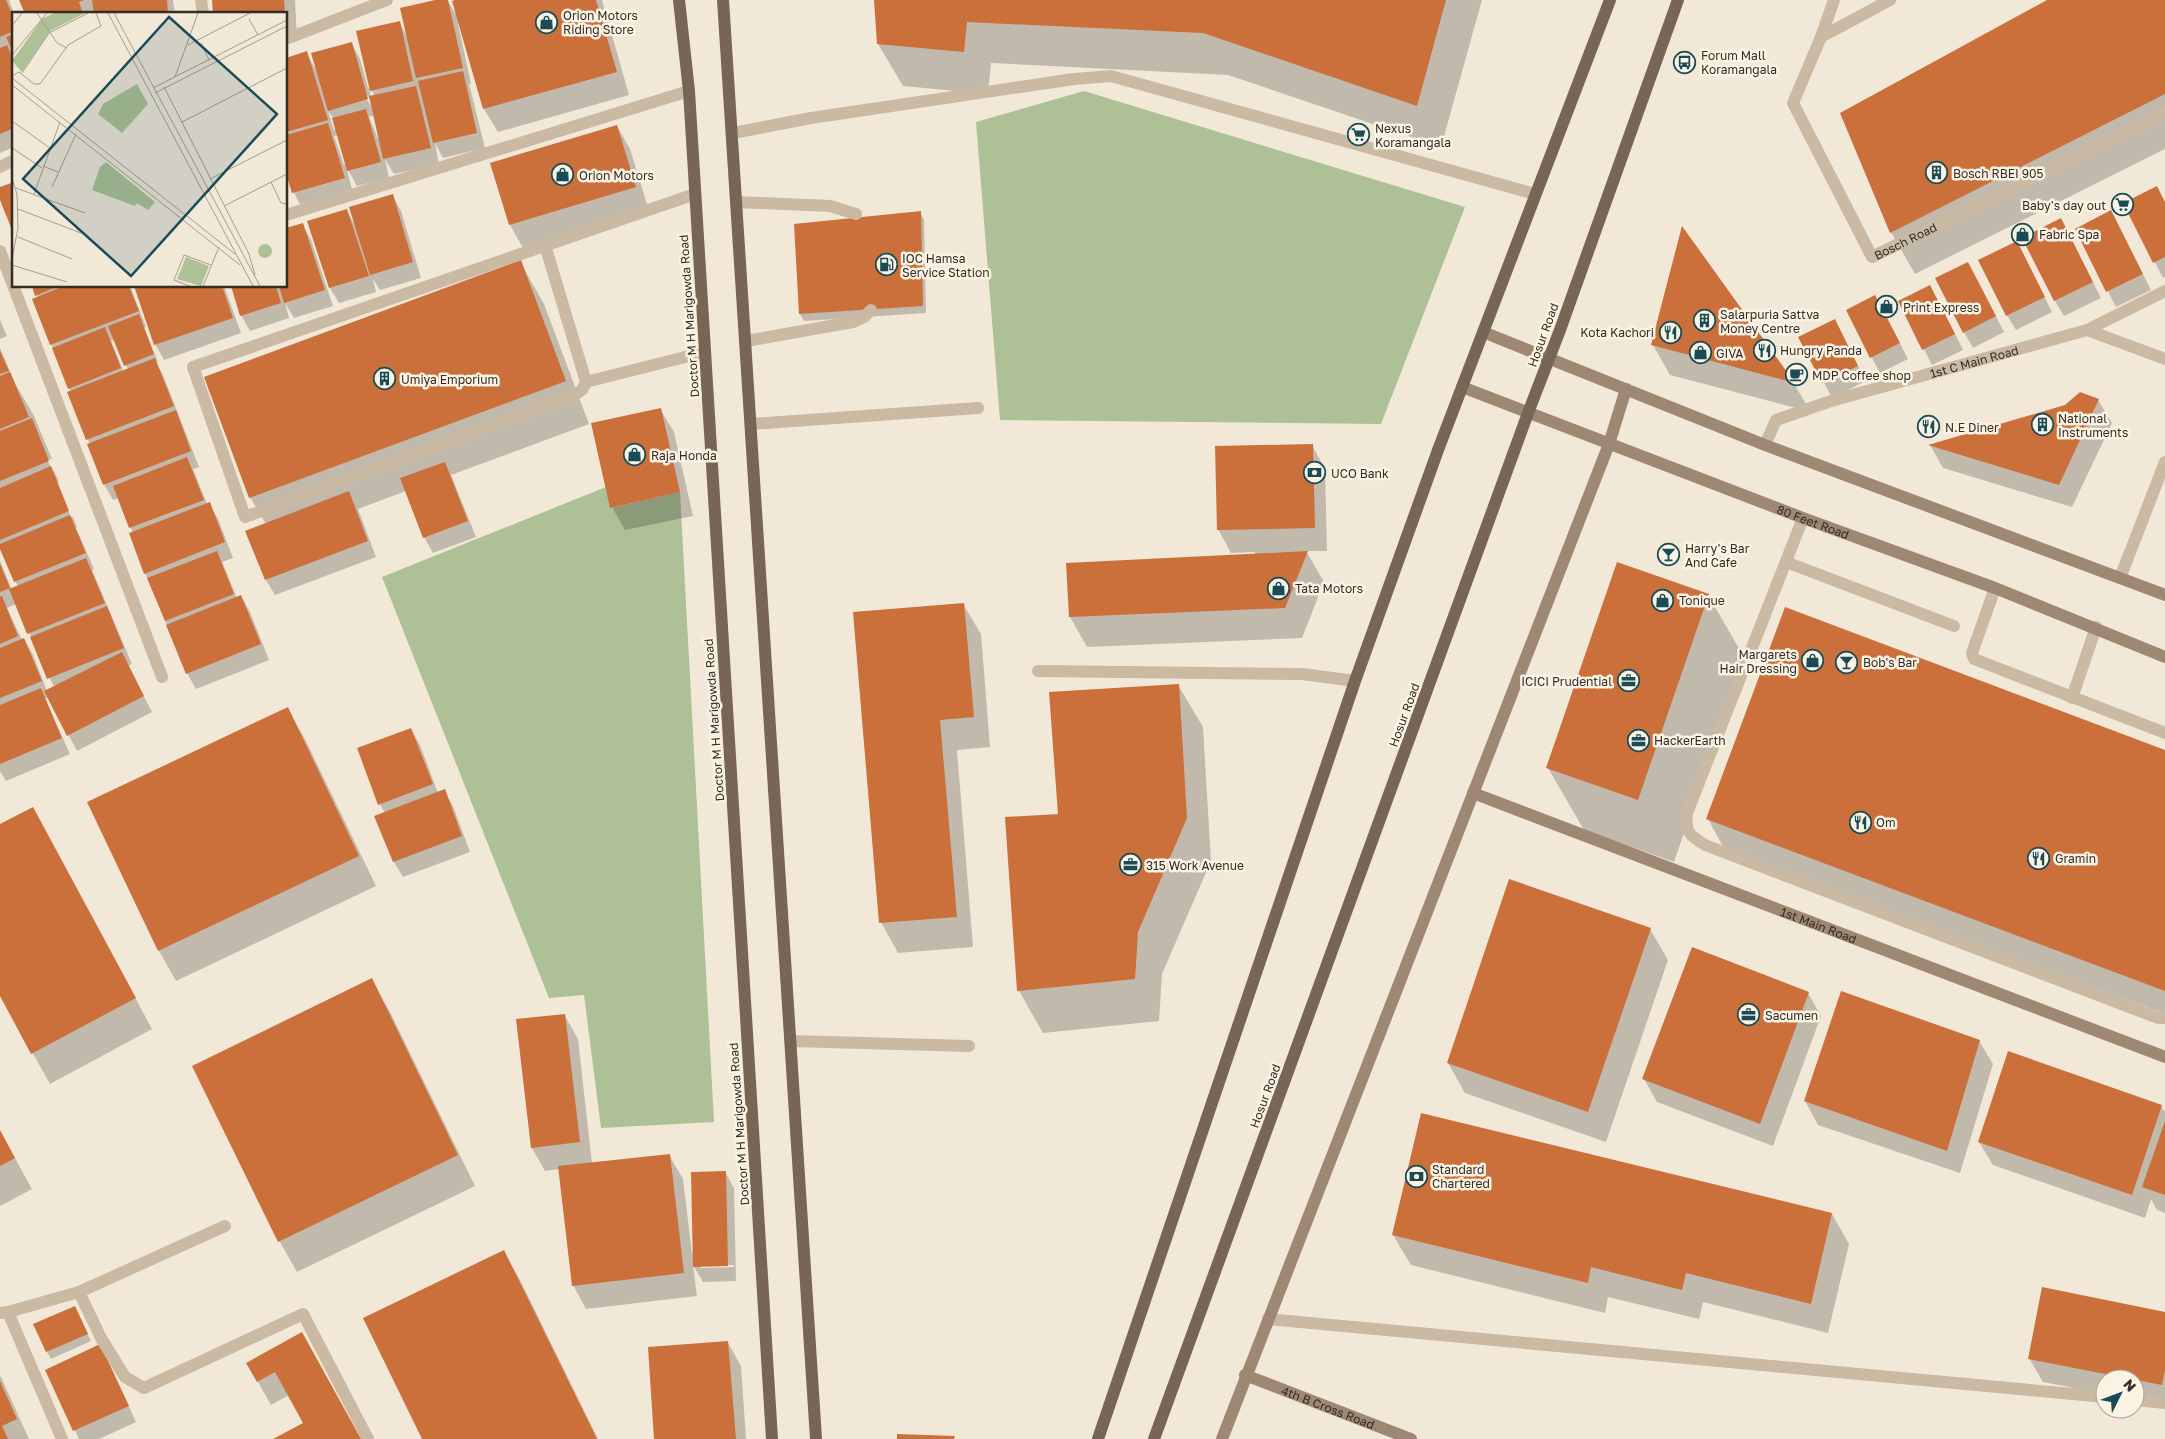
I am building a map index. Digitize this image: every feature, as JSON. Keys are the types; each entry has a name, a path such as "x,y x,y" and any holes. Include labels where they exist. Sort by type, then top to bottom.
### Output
{"main road":[{"name":"Doctor M H Marigowda Road","path":"679,0 689,90 772,1439"},
{"path":"724,0 816,1439"},
{"path":"1098,1439 1356,681 1462,387 1610,0"},
{"name":"Hosur Road","path":"1154,1439 1528,413 1550,358 1678,0"}],"street":[{"path":"288,38 388,0"},
{"name":"Bosch Road","path":"1834,0 1821,37 1793,103 1872,257 2165,113"},
{"path":"1821,37 1890,0"},
{"path":"733,134 811,118 1111,76 1535,194"},
{"path":"288,214 689,90"},
{"path":"0,167 12,161"},
{"path":"545,245 586,382 582,390 574,395 245,517 193,367 545,245 695,194"},
{"path":"737,202 830,206 856,214"},
{"path":"0,251 12,283"},
{"path":"14,288 162,677"},
{"name":"1st C Main Road","path":"1765,445 1776,420 1840,398 2087,330 2165,291"},
{"path":"746,341 853,322 864,317 871,310"},
{"path":"2087,330 2165,359"},
{"path":"1484,332 1765,445 2165,595"},
{"path":"586,382 705,352"},
{"name":"80 Feet Road","path":"1462,387 1803,518 1995,588 2096,627 2165,657"},
{"path":"1222,1439 1610,444 1626,389"},
{"path":"751,424 978,408"},
{"path":"2120,578 2165,462"},
{"path":"1803,518 1687,813 1686,827 1692,837 1714,848 2158,1018 2165,1018"},
{"path":"1786,562 1954,626"},
{"path":"1995,588 1972,653 1974,660 2165,733"},
{"path":"2072,698 2096,627"},
{"path":"1038,671 1302,674 1356,681"},
{"name":"1st Main Road","path":"1473,793 2165,1057"},
{"path":"792,1041 970,1046"},
{"path":"62,1439 4,1313 79,1292 225,1226"},
{"path":"79,1292 101,1338 125,1377 144,1388 303,1314 368,1439"},
{"path":"1268,1319 2095,1396"},
{"name":"4th B Cross Road","path":"1246,1375 1411,1439"},
{"path":"2145,1401 2165,1403"}],"green space":[{"path":"1084,91 1465,207 1381,424 1000,420 976,122"},
{"path":"606,487 611,508 680,492 714,1122 601,1128 584,995 549,998 382,577"}],"building":[{"path":"0,0 6,0 12,14 12,32 0,37"},
{"path":"19,0 84,0 79,2 82,12 24,12"},
{"path":"92,0 167,0 168,12 94,12"},
{"path":"212,0 284,0 285,12 213,12"},
{"path":"435,0 448,0 463,68 416,78 400,8"},
{"path":"596,0 617,72 483,109 452,1"},
{"path":"874,0 1446,0 1417,106 1203,33 967,22 964,52 877,44"},
{"name":"Bosch RBEI 905","path":"2047,0 2165,0 2165,94 1890,233 1840,113"},
{"path":"400,21 413,81 370,91 356,31"},
{"path":"12,35 12,50 6,37"},
{"path":"352,42 368,99 328,111 311,53"},
{"path":"7,45 12,56 12,129 0,134 0,48"},
{"path":"307,51 328,120 288,131 288,57"},
{"path":"463,71 477,133 433,143 418,81"},
{"path":"416,86 431,148 383,159 369,96"},
{"path":"366,109 381,162 347,171 332,118"},
{"path":"328,123 345,178 292,193 288,180 288,134"},
{"name":"Orion Motors","path":"617,125 636,187 509,225 490,163"},
{"path":"12,183 12,230 0,200 0,187"},
{"path":"2157,186 2165,202 2165,257 2153,263 2123,203"},
{"path":"393,194 413,262 370,275 349,207"},
{"path":"347,209 369,276 329,288 307,221"},
{"path":"2111,210 2143,274 2106,292 2075,229"},
{"path":"921,211 923,306 799,314 794,224"},
{"path":"2061,218 2093,282 2054,301 2022,238"},
{"path":"303,223 325,290 284,303 280,288 288,288 288,227"},
{"name":"Salarpuria Sattva Money Centre","path":"1682,226 1733,297 1795,383 1651,345"},
{"path":"2017,241 2045,297 2006,316 1978,260"},
{"name":"Umiya Emporium","path":"521,260 566,381 249,498 204,377"},
{"path":"1968,262 1996,316 1963,333 1935,278"},
{"path":"1930,285 1955,334 1922,350 1898,301"},
{"path":"33,288 54,288 35,296"},
{"path":"59,288 130,288 139,311 50,345 32,299"},
{"path":"135,288 223,288 233,318 154,345"},
{"path":"232,288 277,288 281,303 240,316"},
{"path":"1875,295 1900,343 1870,358 1846,310"},
{"path":"139,314 154,354 124,366 108,326"},
{"path":"1835,319 1858,366 1822,383 1798,337"},
{"path":"105,327 121,368 68,389 52,348"},
{"path":"0,351 9,371 0,374"},
{"path":"155,358 174,406 86,440 67,392"},
{"path":"10,372 29,417 0,429 0,376"},
{"name":"National Instruments","path":"2080,392 2099,399 2059,485 1928,445 2065,405"},
{"name":"Raja Honda","path":"661,408 680,492 610,508 591,423"},
{"path":"176,410 191,451 103,485 87,444"},
{"path":"32,418 49,461 0,481 0,431"},
{"path":"1313,444 1315,528 1217,530 1215,446"},
{"path":"187,457 204,500 129,528 113,486"},
{"path":"445,462 468,521 423,538 400,478"},
{"path":"51,466 69,511 0,540 0,488"},
{"path":"349,491 368,541 265,580 245,531"},
{"path":"210,502 225,542 144,574 129,533"},
{"path":"70,515 86,553 14,582 0,549 0,544"},
{"path":"217,551 234,594 165,621 147,578"},
{"path":"1308,551 1285,608 1069,617 1066,563"},
{"path":"86,558 105,603 27,634 9,589"},
{"path":"1617,562 1709,594 1638,800 1546,768"},
{"path":"0,564 10,588 0,592"},
{"path":"241,595 261,644 186,674 166,625"},
{"path":"2,596 18,636 0,644 0,597"},
{"path":"964,603 974,717 940,720 957,917 879,923 853,612"},
{"path":"107,606 124,648 47,679 30,637"},
{"path":"1785,607 2165,750 2165,991 1706,819"},
{"path":"24,638 42,681 0,698 0,648"},
{"path":"122,652 144,696 67,736 44,691"},
{"path":"1179,684 1187,818 1138,932 1135,979 1017,991 1005,817 1058,814 1049,692"},
{"path":"41,688 62,738 0,764 0,705"},
{"path":"288,707 359,856 158,951 87,802"},
{"path":"411,728 433,784 378,805 357,748"},
{"path":"445,789 462,836 393,862 374,816"},
{"path":"33,807 136,998 31,1054 0,996 0,824"},
{"path":"1509,879 1651,928 1588,1112 1447,1063"},
{"path":"1692,947 1809,992 1760,1124 1642,1079"},
{"path":"372,978 458,1155 278,1242 192,1066"},
{"path":"1841,991 1980,1040 1947,1151 1804,1101"},
{"path":"565,1014 580,1142 531,1148 516,1019"},
{"path":"2008,1051 2162,1105 2132,1195 1978,1142"},
{"path":"1421,1113 1832,1213 1811,1304 1686,1273 1682,1290 1591,1267 1588,1283 1392,1235"},
{"path":"2165,1121 2165,1195 2142,1187"},
{"path":"0,1130 15,1158 0,1166"},
{"path":"670,1154 684,1273 572,1286 558,1166"},
{"path":"726,1171 728,1266 693,1267 691,1172"},
{"path":"504,1250 597,1439 422,1439 363,1318"},
{"path":"2042,1287 2165,1312 2165,1370 2162,1385 2145,1382 2145,1369 2095,1369 2095,1372 2028,1359"},
{"path":"75,1306 88,1334 46,1352 33,1324"},
{"path":"302,1332 361,1439 273,1439 303,1423 275,1372 257,1382 246,1363"},
{"path":"728,1341 736,1439 654,1439 648,1347"},
{"path":"100,1344 129,1406 73,1431 45,1370"},
{"path":"0,1381 17,1419 2,1426 8,1439 0,1439"},
{"path":"897,1434 955,1436 954,1439 897,1439"}],"place":[{"name":"Orion Motors Riding Store","path":"547,22"},
{"name":"Forum Mall Koramangala","path":"1685,62"},
{"name":"Nexus Koramangala","path":"1359,135"},
{"name":"Bosch RBEI 905","path":"1937,173"},
{"name":"Orion Motors","path":"563,175"},
{"name":"Baby's day out","path":"2122,205"},
{"name":"Fabric Spa","path":"2023,234"},
{"name":"IOC Hamsa Service Station","path":"886,265"},
{"name":"Print Express","path":"1887,307"},
{"name":"Salarpuria Sattva Money Centre","path":"1704,321"},
{"name":"Kota Kachori","path":"1670,332"},
{"name":"Hungry Panda","path":"1764,350"},
{"name":"GIVA","path":"1700,353"},
{"name":"MDP Coffee shop","path":"1796,375"},
{"name":"Umiya Emporium","path":"385,379"},
{"name":"National Instruments","path":"2042,425"},
{"name":"N.E Diner","path":"1929,427"},
{"name":"Raja Honda","path":"635,455"},
{"name":"UCO Bank","path":"1315,473"},
{"name":"Harry's Bar And Cafe","path":"1669,555"},
{"name":"Tata Motors","path":"1279,588"},
{"name":"Tonique","path":"1663,600"},
{"name":"Margarets Hair Dressing","path":"1813,661"},
{"name":"Bob's Bar","path":"1847,662"},
{"name":"ICICI Prudential","path":"1628,681"},
{"name":"HackerEarth","path":"1638,740"},
{"name":"Om","path":"1860,822"},
{"name":"Gramin","path":"2039,858"},
{"name":"315 Work Avenue","path":"1130,865"},
{"name":"Sacumen","path":"1749,1015"},
{"name":"Standard Chartered","path":"1416,1176"}]}
